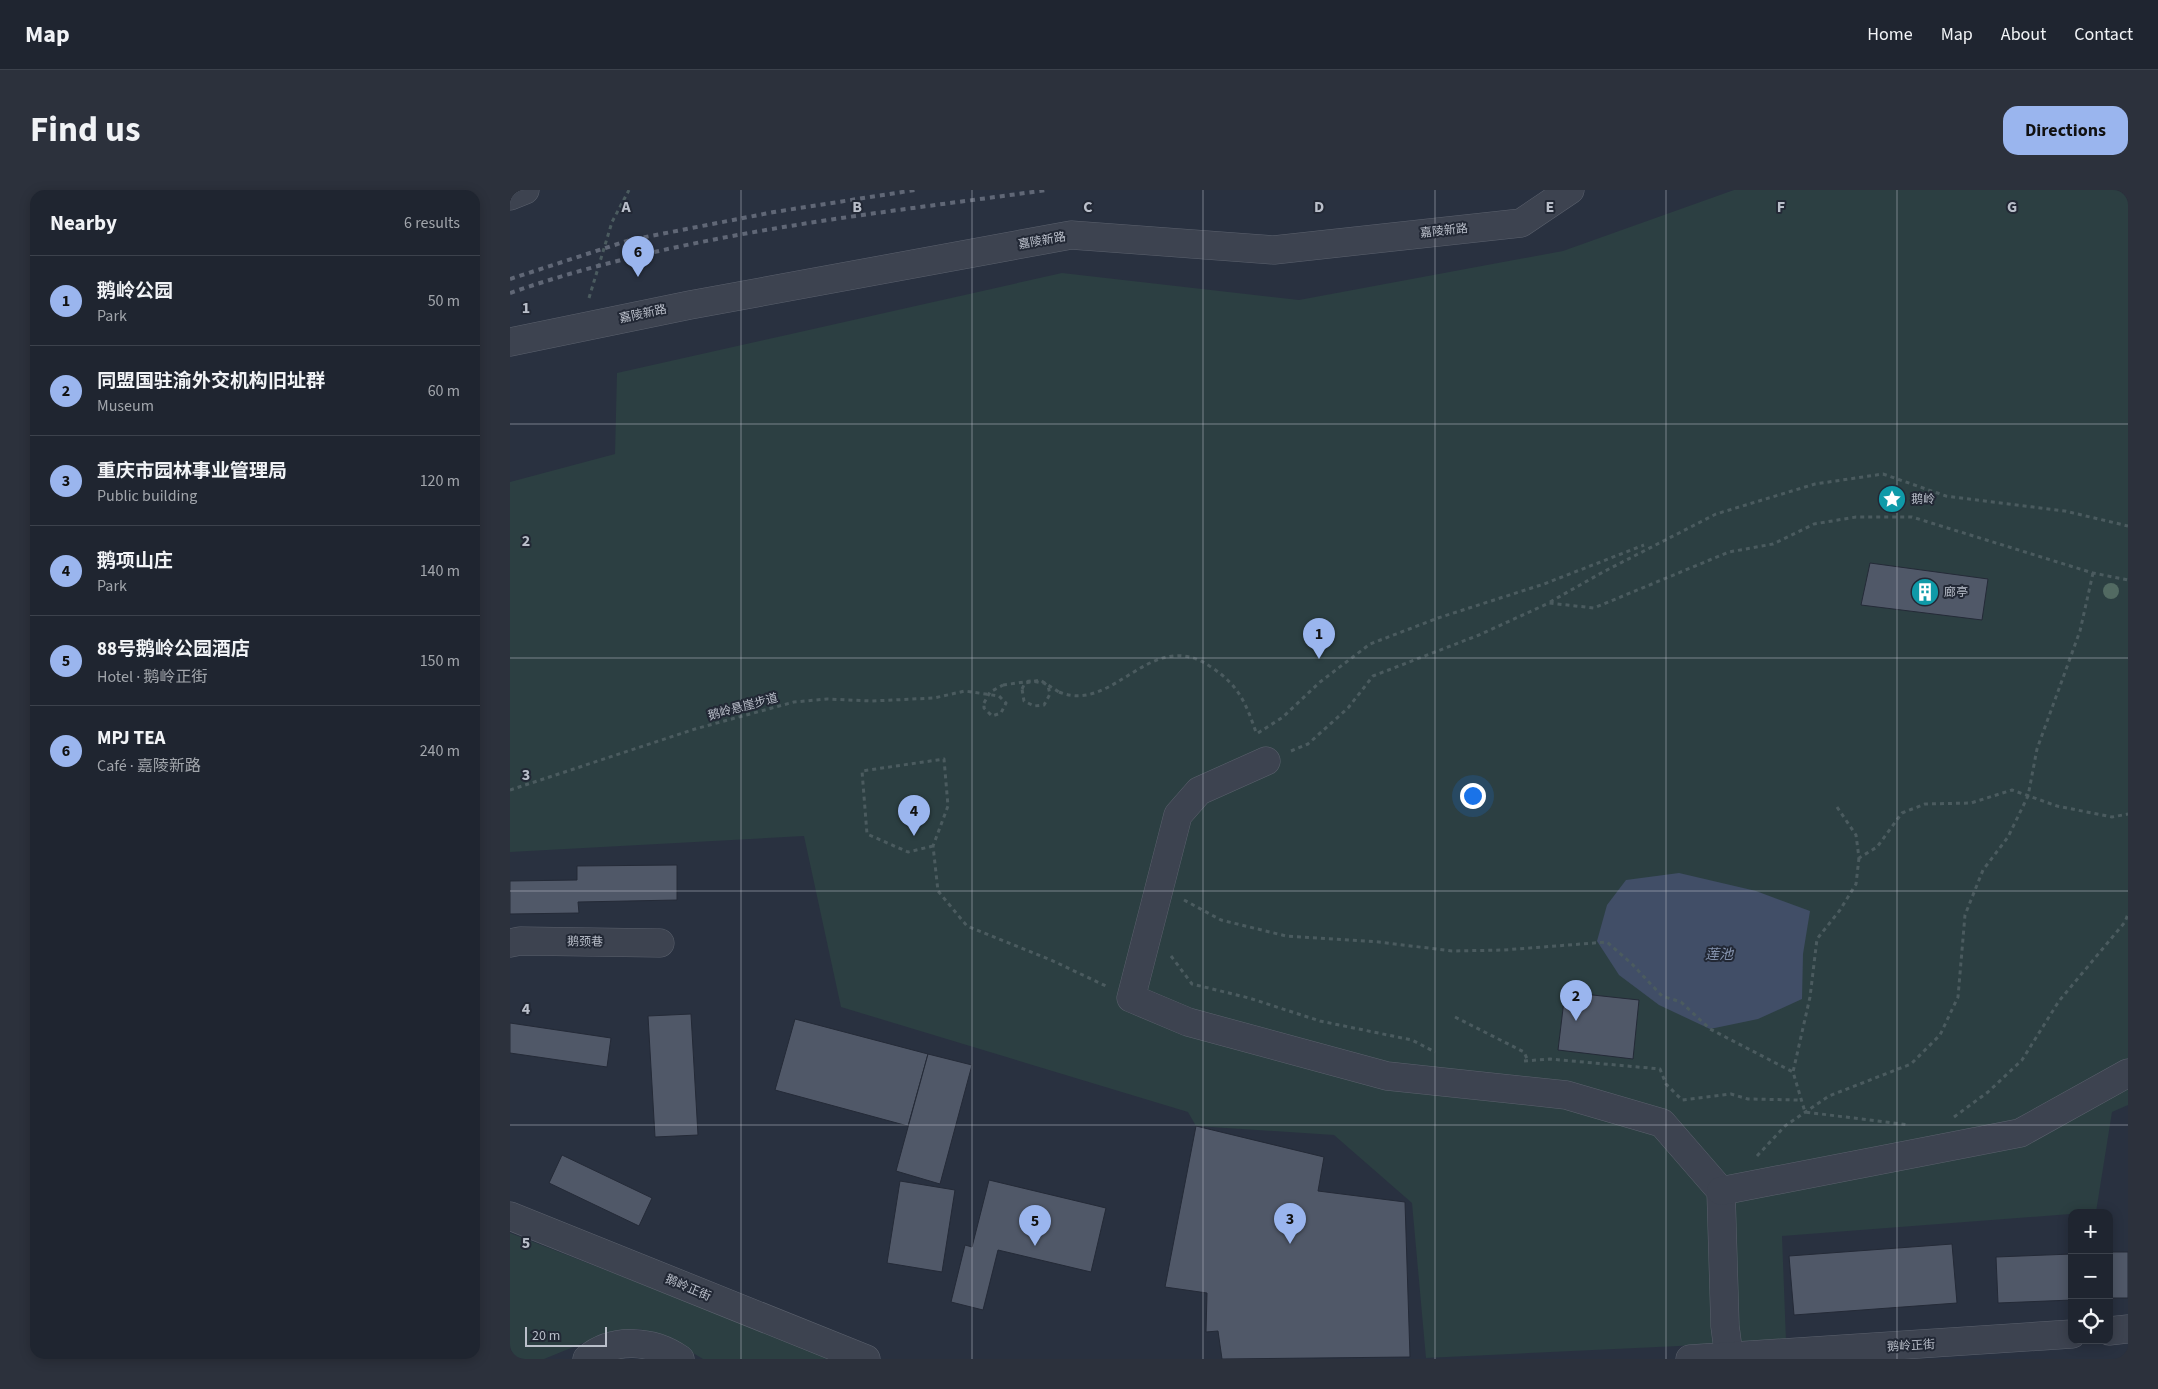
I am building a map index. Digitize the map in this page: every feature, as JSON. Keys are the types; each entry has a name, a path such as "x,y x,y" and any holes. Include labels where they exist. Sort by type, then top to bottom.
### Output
{"street":[{"path":"510,196 525,190"},
{"name":"嘉陵新路","path":"510,342 700,303 1071,235 1274,250 1521,223 1570,190"},
{"path":"1266,761 1199,791 1178,815 1131,998 1188,1022 1387,1076 1566,1095 1662,1123 1721,1191 1726,1326 1729,1357"},
{"name":"鹅颈巷","path":"510,943 520,941 660,943"},
{"path":"1721,1191 2020,1133 2128,1073"},
{"name":"鹅岭正街","path":"510,1216 764,1320 866,1359"},
{"path":"2113,1331 2128,1329"},
{"name":"鹅岭正街","path":"1690,1359 2068,1334"},
{"path":"586,1359 613,1345 638,1344 667,1350 680,1359"}],"path":[{"path":"580,327 612,222 629,190"},
{"path":"1644,545 1544,584 1438,618 1370,644 1320,682 1283,717 1256,734 1266,761 1308,744 1348,708 1373,676 1479,635 1549,603 1603,572 1716,514 1815,484 1883,474 1946,496 2064,511 2128,526"},
{"path":"1549,603 1594,608 1729,552 1773,544 1814,524 1856,517 1912,517 2094,573 2128,580"},
{"path":"1755,1158 1785,1126 1829,1096 1911,1064 1940,1035 1958,997 1965,915 1983,870 2008,837 2028,796 2037,749 2080,631 2094,573"},
{"name":"鹅岭悬崖步道","path":"510,790 695,729 794,702 934,698 965,691 988,693 995,694 1004,698 1005,708 996,716 986,712 984,703 985,698 987,695 990,692 1002,685 1010,683 1023,682 1031,681 1044,683 1048,686 1050,694 1046,703 1040,706 1034,706 1024,701 1021,694 1025,683 1031,680 1040,680 1059,692 1079,696 1116,683 1151,661 1171,655 1183,655 1204,662 1225,677 1245,702 1256,734"},
{"path":"933,846 908,852 868,834 862,771 944,759 948,806 933,846 938,891 967,926 1051,960 1131,998"},
{"path":"1859,858 1877,846 1902,813 1925,804 1971,803 2012,790 2057,806 2112,817 2128,814"},
{"path":"1805,1112 1793,1072 1810,997 1817,939 1840,910 1856,884 1859,858 1856,835 1838,807"},
{"path":"1160,886 1221,920 1286,936 1379,942 1452,951 1504,950 1607,942 1632,964 1662,996 1681,1002 1710,1029 1793,1072"},
{"path":"1945,1118 1954,1117 1988,1092 2022,1060 2059,1001 2125,922 2128,914"},
{"path":"1168,952 1192,984 1249,998 1320,1021 1412,1040 1442,1056"},
{"path":"1455,1016 1524,1052 1548,1094"},
{"path":"1518,1061 1550,1060 1660,1069 1666,1084 1682,1100 1731,1094 1748,1099 1800,1100"},
{"path":"1805,1112 1907,1125 1917,1123"}],"shaded area":[{"path":"1734,190 2128,190 2128,1105 2112,1112 2096,1209 2068,1209 2068,1214 1782,1236 1786,1341 1426,1358 1412,1203 1334,1135 1196,1126 1188,1112 841,1007 804,836 510,852 510,482 615,454 617,373 1062,273 1299,300 1563,251"},
{"path":"510,1233 836,1359 703,1359 665,1336 639,1329 610,1332 544,1359 510,1359"}],"water":[{"name":"莲池","path":"1679,873 1756,891 1810,911 1803,954 1802,999 1758,1019 1710,1029 1659,1005 1619,975 1597,941 1607,905 1626,880"}],"building":[{"name":"廊亭","path":"1870,563 1988,579 1982,620 1861,605"},
{"path":"677,865 677,900 578,902 579,913 510,914 510,881 577,880 577,866"},
{"path":"1565,992 1639,1000 1633,1059 1558,1050"},
{"path":"691,1014 698,1135 655,1137 648,1016"},
{"path":"795,1019 928,1054 908,1126 775,1090"},
{"path":"510,1023 611,1038 607,1067 510,1053"},
{"path":"928,1054 972,1065 940,1184 896,1171"},
{"path":"1196,1126 1324,1157 1318,1191 1405,1202 1410,1357 1222,1359 1218,1331 1206,1332 1207,1293 1165,1287"},
{"path":"562,1155 652,1198 639,1226 549,1183"},
{"path":"989,1180 1106,1208 1091,1272 998,1250 983,1310 951,1302 965,1245 972,1247"},
{"path":"900,1181 955,1190 942,1272 887,1263"},
{"path":"1952,1244 1957,1303 1794,1315 1789,1256"},
{"path":"2113,1252 2128,1252 2128,1298 2113,1298"},
{"path":"2068,1254 2068,1300 1998,1303 1996,1257"}],"railway":[{"path":"510,279 630,240 774,212 915,190"},
{"path":"510,293 575,272 641,255 708,241 776,228 1047,190"}],"place":[{"name":"MPJ TEA","path":"638,277"},
{"name":"鹅岭","path":"1892,499"},
{"name":"廊亭","path":"1925,592"},
{"name":"鹅岭公园","path":"1319,659"},
{"name":"鹅项山庄","path":"914,836"},
{"name":"同盟国驻渝外交机构旧址群","path":"1576,1021"},
{"name":"重庆市园林事业管理局","path":"1290,1244"},
{"name":"88号鹅岭公园酒店","path":"1035,1246"}]}
